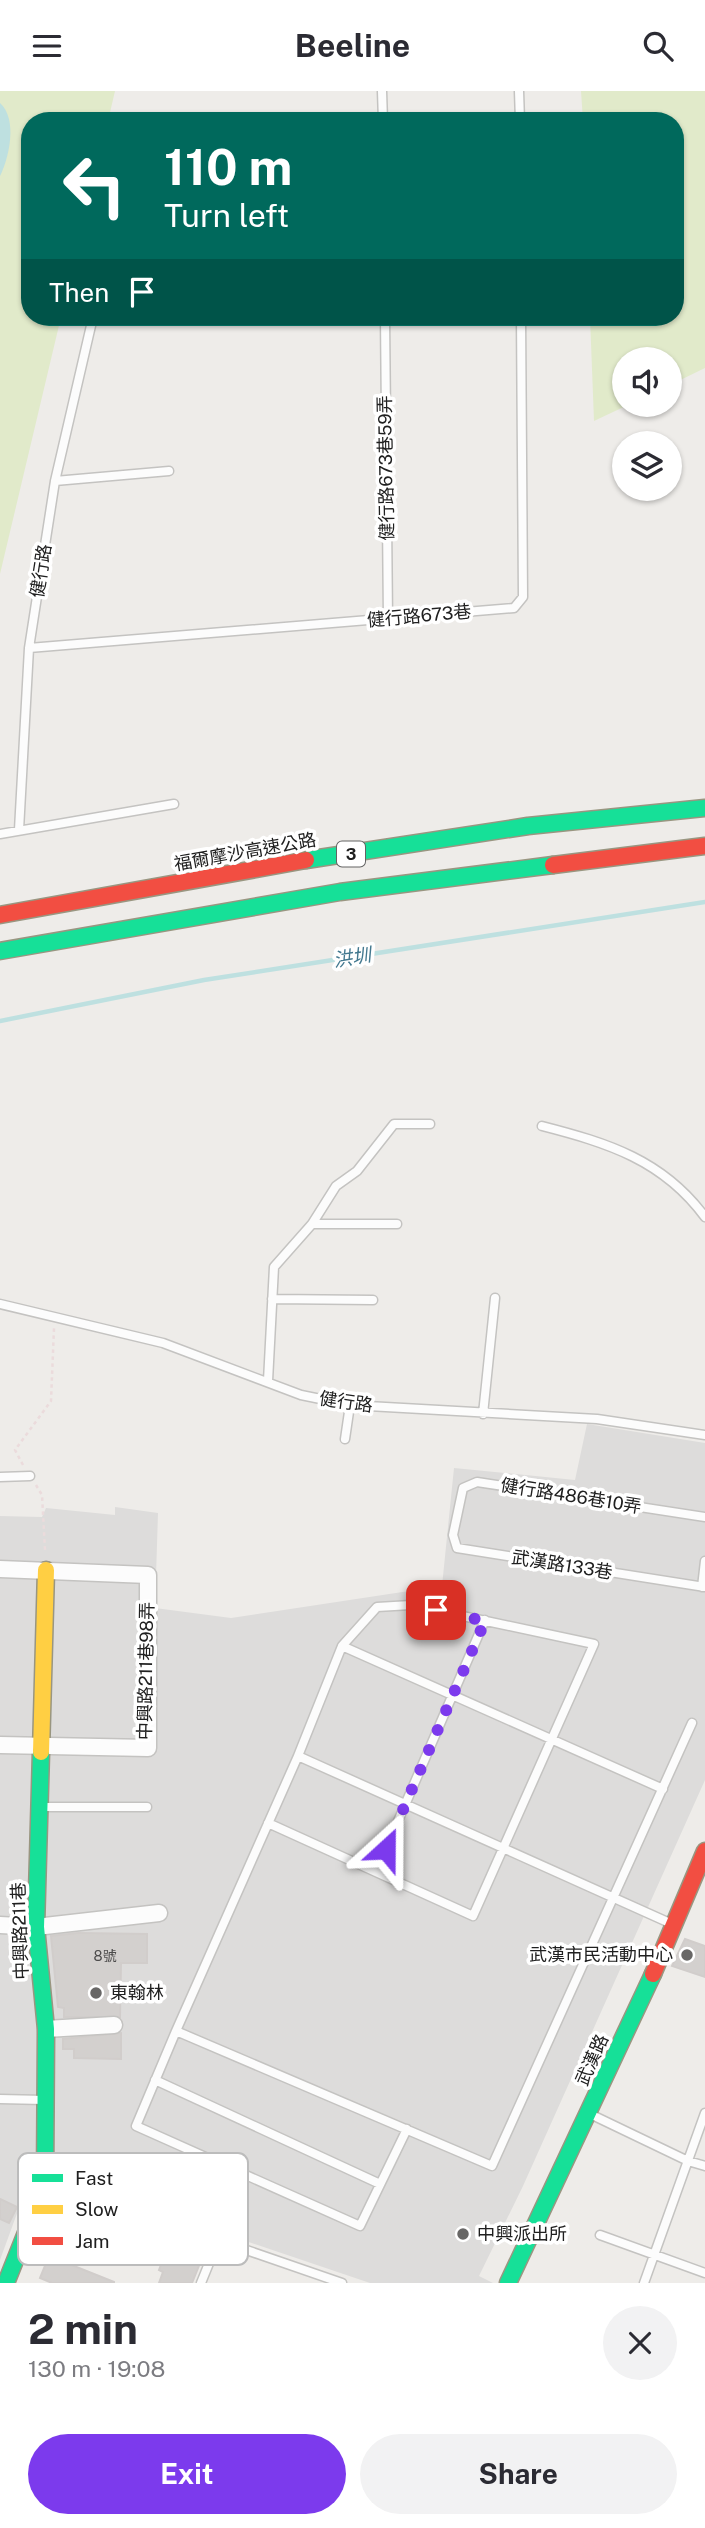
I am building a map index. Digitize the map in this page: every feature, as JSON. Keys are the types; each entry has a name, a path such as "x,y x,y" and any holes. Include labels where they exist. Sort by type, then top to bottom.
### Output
{"main road":[{"name":"福爾摩沙高速公路","path":"0,915 327,857 619,814 705,808"},
{"name":"3","path":"0,951 340,892 705,846"},
{"name":"中興路211巷","path":"45,2153 46,2029 36,1927 46,1570"},
{"name":"武漢路","path":"508,2283 675,1926 705,1851"},
{"name":"中興路211巷","path":"6,2283 18,2253"}],"street":[{"path":"0,1569 46,1570"},
{"name":"中興路211巷98弄","path":"0,1745 148,1748 148,1575 46,1570"},
{"path":"0,1925 36,1927 159,1913"},
{"path":"46,2029 114,2025"}],"lane":[{"path":"383,91 383,112"},
{"path":"519,91 520,112"},
{"name":"健行路","path":"19,830 29,648 55,481 91,326"},
{"name":"健行路673巷59弄","path":"385,326 388,619"},
{"name":"健行路673巷","path":"29,648 514,608 523,597 521,326"},
{"path":"55,481 169,471"},
{"path":"0,834 174,804"},
{"path":"268,1381 274,1267 312,1224 336,1186 357,1171 394,1124 430,1124"},
{"path":"542,1126 603,1142 665,1173 705,1217"},
{"path":"312,1224 397,1224"},
{"path":"483,1414 495,1298"},
{"path":"272,1299 373,1300"},
{"name":"健行路","path":"0,1304 163,1343 301,1395 349,1405 597,1419 705,1436"},
{"path":"345,1439 349,1405"},
{"path":"0,1477 30,1476"},
{"name":"健行路486巷10弄","path":"457,1512 463,1487 477,1482 705,1517"},
{"name":"武漢路133巷","path":"457,1512 453,1535 457,1548 704,1587"},
{"path":"704,1587 705,1561"},
{"path":"196,2153 136,2126 176,2031 268,1823 298,1756 342,1646 377,1607 411,1605 594,1644 473,1916 268,1823"},
{"path":"376,1872 485,1621"},
{"path":"342,1646 663,1789"},
{"path":"176,2031 492,2166 692,1723"},
{"path":"298,1756 675,1926"},
{"path":"39,1807 147,1807"},
{"path":"155,2080 380,2184"},
{"path":"0,2099 44,2100"},
{"path":"589,2113 688,2161 705,2166"},
{"path":"643,2283 705,2113"},
{"path":"248,2176 360,2226 407,2129"},
{"path":"600,2235 705,2273"},
{"path":"248,2251 342,2283"},
{"path":"201,2283 208,2265"}],"path":[{"path":"46,1570 42,1495 15,1450 51,1401 55,1318"}],"shaded area":[{"path":"587,1424 705,1443 705,1780 523,2186 479,2276 493,2283 370,2283 248,2242 248,2153 18,2153 18,2211 0,2260 0,1516 42,1517 46,1508 115,1515 115,1507 158,1513 155,1608 231,1618 442,1586 454,1468 575,1480"}],"green space":[{"path":"0,91 115,91 110,112 21,112 21,326 59,326 0,574"},
{"path":"581,91 705,91 705,368 682,379 682,347 612,347 612,412 594,421 590,326 684,326 684,112 582,112"}],"water":[{"path":"0,103 9,119 10,139 0,176"}],"building":[{"path":"78,1933 147,1934 147,1963 121,1963 120,2017 64,2017 64,2008 58,2007 51,1936"},
{"name":"武漢市民活動中心","path":"685,1939 705,1946 705,1977 672,1966"},
{"path":"121,2033 121,2059 74,2058 74,2049 63,2049 63,2039"},
{"path":"0,2199 17,2207 9,2223 0,2219"},
{"path":"45,2265 72,2265 114,2283 52,2283 40,2278"},
{"path":"161,2265 199,2265 192,2283 159,2283 163,2272 159,2270"}],"waterway":[{"name":"洪圳","path":"0,1021 204,980 705,902"}],"traffic: fast":[{"path":"306,860 528,826 705,808"},
{"path":"0,951 340,892 553,865"},
{"path":"41,1752 36,1927 46,2029 45,2153"},
{"path":"508,2283 653,1974"},
{"path":"6,2283 18,2253"}],"traffic: slow":[{"path":"41,1752 46,1570"}],"traffic: jam":[{"path":"553,865 705,846"},
{"path":"0,915 306,860"},
{"path":"653,1974 705,1851"}],"place":[{"name":"武漢市民活動中心","path":"687,1955"},
{"name":"東翰林","path":"96,1993"},
{"name":"中興派出所","path":"463,2234"}],"route":[{"path":"386,1849 485,1621 436,1610"}]}
